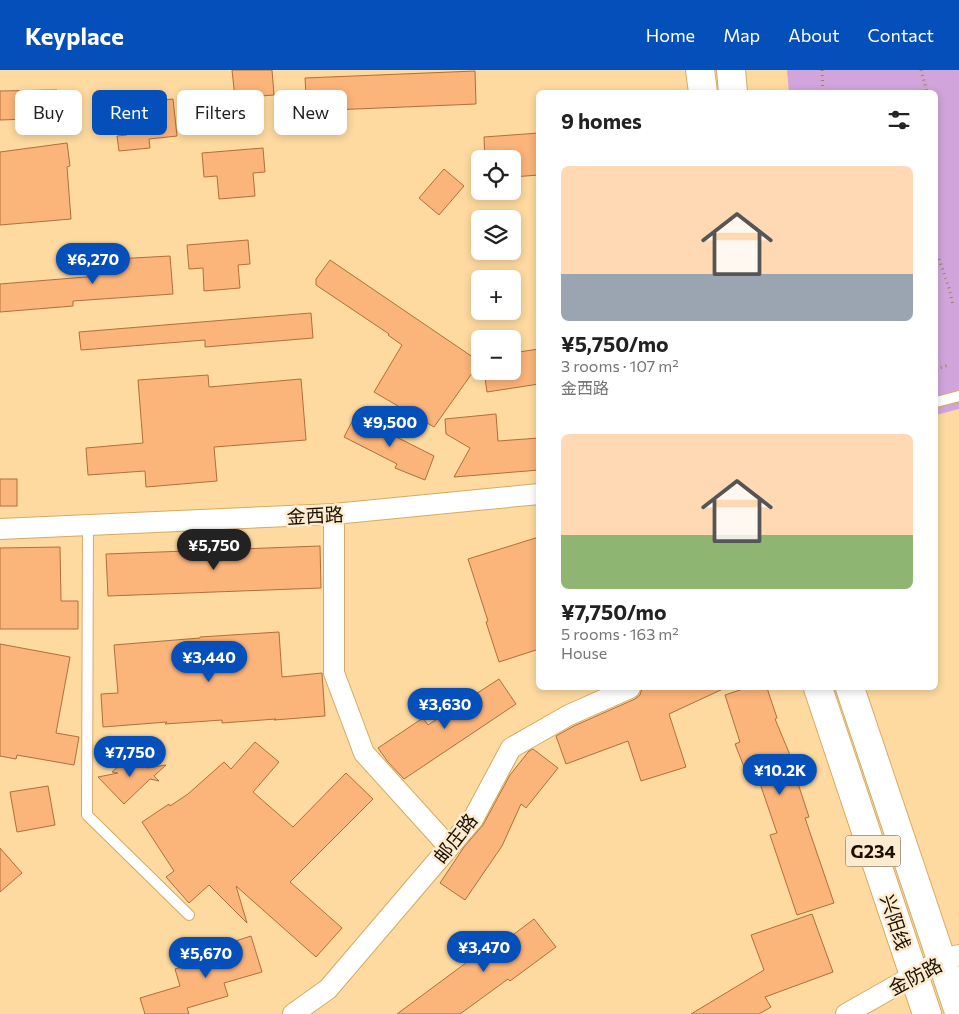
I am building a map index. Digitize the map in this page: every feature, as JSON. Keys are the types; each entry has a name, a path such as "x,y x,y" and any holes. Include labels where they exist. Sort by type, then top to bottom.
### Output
{"highway":[{"path":"700,70 703,90"},
{"path":"731,70 733,90"},
{"name":"兴阳线","path":"819,690 927,1014"},
{"name":"兴阳线","path":"851,690 950,957 959,1012"}],"street":[{"name":"金西路","path":"0,529 334,514 536,494"},
{"path":"334,514 334,673 364,753 449,847"},
{"name":"邮庄路","path":"293,1014 328,989 473,819 511,748 569,715 625,690"},
{"name":"金防路","path":"846,1014 914,975 950,957"}],"lane":[{"path":"938,401 959,396"},
{"path":"88,525 87,815 189,916"}],"path":[{"path":"822,70 823,90"},
{"path":"921,70 926,90"},
{"path":"938,258 953,305"},
{"path":"938,368 949,365"}],"shaded area":[{"path":"787,70 959,70 959,409 938,414 938,90 789,90"}],"building":[{"path":"232,70 272,70 274,95 264,96 264,90 234,90"},
{"path":"475,71 476,104 347,109 347,90 306,90 305,78"},
{"path":"0,91 15,91 15,119 0,120"},
{"path":"173,99 177,136 149,139 150,148 119,151 117,136 167,135 167,100"},
{"path":"536,133 536,175 521,176 521,150 485,150 484,137"},
{"path":"67,143 70,166 67,167 71,219 0,225 0,152"},
{"path":"263,148 265,172 253,173 255,196 219,199 217,176 204,177 202,153"},
{"path":"444,169 464,186 439,215 419,198"},
{"path":"248,240 250,264 238,265 240,288 204,291 203,268 189,269 187,245"},
{"path":"170,256 173,294 73,301 73,306 0,312 0,284 98,276 97,260"},
{"path":"330,260 471,356 471,375 434,427 374,392 402,345 389,334 316,285 316,279"},
{"path":"311,313 313,338 205,347 205,340 81,350 79,332"},
{"path":"536,349 536,384 487,392 485,380 521,380 521,352"},
{"path":"208,375 209,387 301,379 306,440 214,447 217,481 146,487 145,471 88,475 86,448 143,443 138,380"},
{"path":"496,414 498,441 536,438 536,470 454,477 470,448 446,434 445,419"},
{"path":"355,416 434,456 425,480 395,468 397,464 344,437"},
{"path":"0,479 17,479 17,506 0,506"},
{"path":"536,538 536,650 499,662 468,559"},
{"path":"320,546 321,588 108,596 106,554"},
{"path":"60,547 61,601 78,601 78,629 0,629 0,548"},
{"path":"279,632 282,677 322,673 325,716 222,723 222,720 103,727 101,694 118,693 114,645"},
{"path":"0,644 70,657 56,733 79,737 74,765 17,755 16,759 0,756"},
{"path":"499,679 516,704 404,779 378,748 423,718 428,725"},
{"path":"641,690 721,690 669,714 686,767 641,781 628,741 566,764 556,736 640,695"},
{"path":"740,690 768,690 777,718 775,719 790,755 809,817 805,818 834,903 797,915 770,835 777,833 755,769 746,772 735,744 740,742 725,695"},
{"path":"255,742 279,762 253,792 293,827 346,773 373,799 290,882 342,928 316,957 236,886 247,923 209,885 189,903 166,877 174,871 142,822 188,794 224,762 231,769"},
{"path":"533,749 558,768 526,808 521,804 502,846 465,900 440,883 464,847 483,825 510,775 529,751"},
{"path":"133,753 147,768 166,765 154,776 159,781 150,779 124,804 98,777 118,773 112,772"},
{"path":"48,786 55,825 17,832 10,792"},
{"path":"0,848 22,873 0,892"},
{"path":"812,914 833,972 765,997 771,1007 759,1014 691,1014 764,970 751,935"},
{"path":"534,919 556,947 510,981 508,979 460,1014 397,1014 482,951 485,956"},
{"path":"251,936 262,972 224,983 228,996 187,1008 189,1014 145,1014 140,998 180,986 175,969 216,957 214,948"}]}
